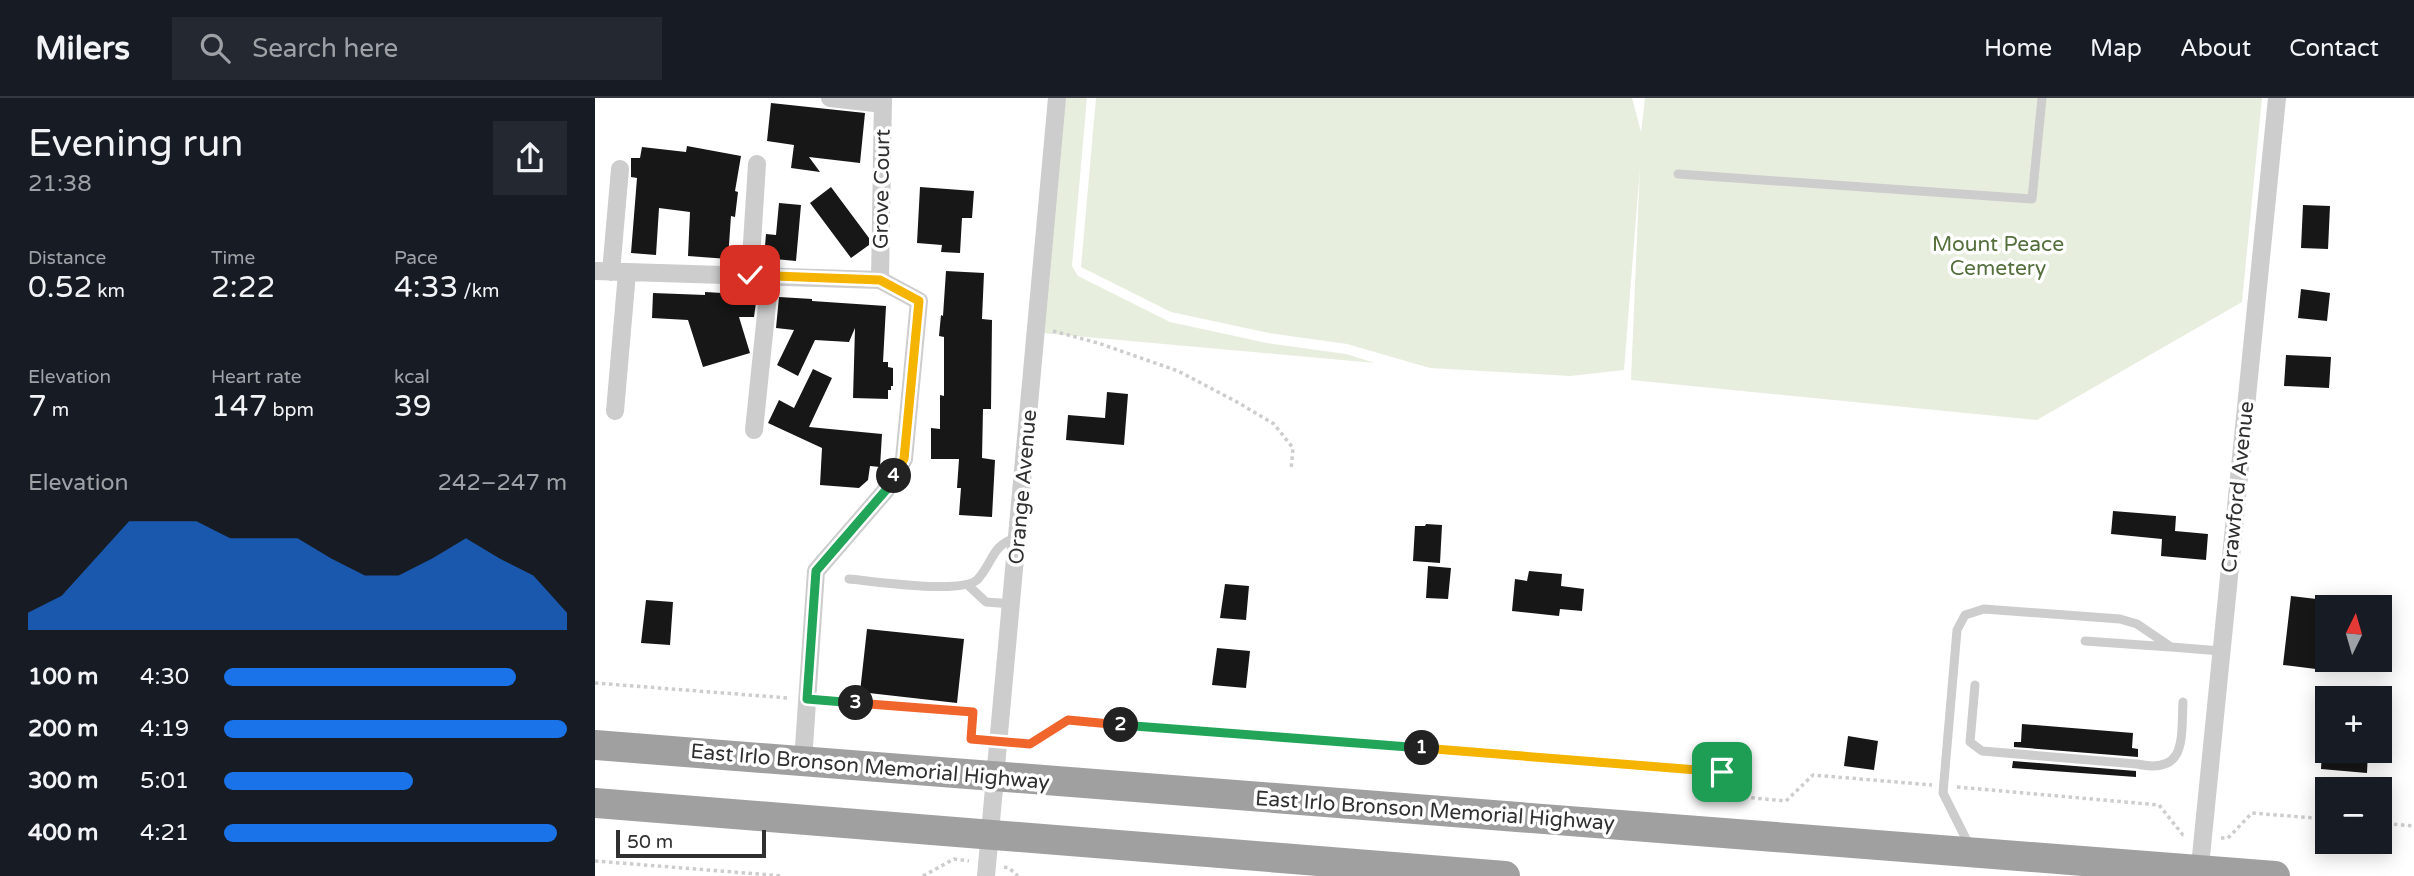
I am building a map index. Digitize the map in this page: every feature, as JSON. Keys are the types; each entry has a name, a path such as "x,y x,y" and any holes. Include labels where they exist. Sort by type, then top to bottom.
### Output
{"highway":[{"name":"East Irlo Bronson Memorial Highway","path":"595,745 1973,852 2199,873 2275,876"},
{"path":"595,803 1350,870 1504,876"}],"street":[{"path":"830,98 883,101"},
{"name":"Orange Avenue","path":"986,876 1057,98"},
{"name":"Crawford Avenue","path":"2199,873 2277,98"},
{"name":"Grove Court","path":"880,280 883,101"},
{"path":"750,275 757,164"},
{"path":"615,411 611,272 620,169"},
{"path":"611,272 880,280 919,301 904,459 886,490 816,571 803,761"},
{"path":"754,430 770,276"}],"lane":[{"path":"1678,174 2032,199 2042,98"},
{"path":"849,579 950,588 969,586 977,580 998,547 1007,540 1018,537"},
{"path":"969,586 986,601 1012,604"},
{"path":"1973,852 1943,793 1957,630 1965,615 1984,609 2120,619 2137,624 2171,647"},
{"path":"2085,641 2221,651"},
{"path":"1975,685 1970,742 1982,751 2137,764 2152,768 2168,765 2175,759 2181,741 2183,702"}],"path":[{"path":"1037,327 1098,343 1178,371 1237,402 1273,424 1293,448 1291,470"},
{"path":"595,683 973,712 971,739 1030,744 1068,720 1722,772 1743,797 1786,801 1813,775 2159,805 2183,835 2203,837 2228,838 2252,813 2315,818"},
{"path":"2392,824 2414,826"},
{"path":"595,861 783,876"}],"green space":[{"path":"1063,98 1087,98 1072,266 1078,276 1170,322 1267,343 1346,354 1375,363 1042,333"},
{"name":"Mount Peace Cemetery","path":"1096,98 1632,98 1641,132 1645,98 2262,98 2242,302 2037,420 1631,380 1640,167 1624,370 1570,376 1430,368 1347,344 1269,333 1171,312 1081,267"}],"building":[{"path":"771,103 865,113 860,163 809,157 820,172 791,168 794,145 767,141"},
{"path":"687,146 741,156 735,191 738,192 735,217 731,216 728,259 688,256 690,212 659,208 656,255 631,253 637,178 631,177 631,158 640,158 642,147 686,152"},
{"path":"831,187 869,238 869,245 851,258 810,203"},
{"path":"920,187 974,191 972,218 962,218 960,253 941,252 942,245 917,243"},
{"path":"779,203 801,205 796,261 764,258 766,234 776,235"},
{"path":"2303,205 2330,206 2328,249 2301,248"},
{"path":"946,271 984,273 982,319 992,320 991,409 983,409 982,458 995,460 992,517 959,515 959,459 931,459 931,428 940,429 940,395 944,396 944,337 939,336"},
{"path":"2301,289 2330,293 2327,321 2298,318"},
{"path":"705,292 757,295 754,317 739,317 750,353 703,367 688,320 652,318 653,293 705,295"},
{"path":"779,297 886,306 883,362 888,362 888,367 893,368 893,386 888,390 888,399 853,398 855,328 849,342 815,340 798,376 777,365 794,330 776,328"},
{"path":"2286,355 2331,357 2329,388 2284,386"},
{"path":"813,369 832,378 809,427 882,434 880,467 870,466 868,480 859,488 820,485 822,448 768,423 779,400 794,408"},
{"path":"1107,392 1128,394 1124,445 1066,440 1068,415 1105,418"},
{"path":"2113,511 2176,516 2175,531 2208,534 2206,560 2161,556 2162,539 2111,534"},
{"path":"1442,525 1440,563 1413,561 1415,526"},
{"path":"1428,566 1451,568 1448,599 1426,598"},
{"path":"1529,571 1562,574 1561,586 1584,589 1582,611 1560,609 1559,616 1512,611 1515,579 1527,581"},
{"path":"1225,584 1249,586 1246,620 1220,618"},
{"path":"2291,596 2315,599 2315,669 2283,665"},
{"path":"646,600 673,602 670,645 641,643"},
{"path":"867,629 964,639 957,703 860,692"},
{"path":"1217,648 1250,651 1246,688 1212,685"},
{"path":"2022,724 2133,733 2132,748 2138,749 2138,757 2014,747 2014,742 2021,742"},
{"path":"1848,736 1878,741 1874,770 1844,766"},
{"path":"2013,761 2136,771 2136,777 2012,768"},
{"path":"2321,763 2367,763 2367,773 2321,769"}],"route":[{"path":"750,275 880,280 919,301 904,459 886,490 816,571 807,699 973,712 971,739 1030,744 1068,720 1722,772"}]}
